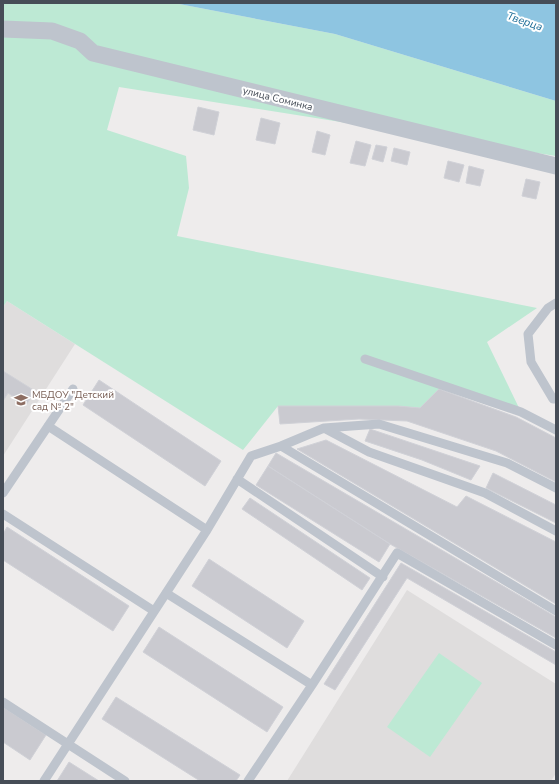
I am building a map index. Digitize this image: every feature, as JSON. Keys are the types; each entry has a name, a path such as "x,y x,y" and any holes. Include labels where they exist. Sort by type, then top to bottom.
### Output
{"street":[{"name":"улица Соминка","path":"3,29 52,31 80,41 93,52 556,166"}],"lane":[{"path":"556,303 548,308 528,334 531,362 554,399 556,399"},
{"path":"365,359 522,412 556,430"},
{"path":"3,493 73,389"},
{"path":"44,781 69,745 166,593 251,456 281,446 324,428 379,424 507,463 556,488"},
{"path":"48,426 206,530"},
{"path":"324,428 369,452 485,493 556,531"},
{"path":"281,446 556,611"},
{"path":"237,479 382,577"},
{"path":"3,514 154,611"},
{"path":"248,781 397,553 556,645"},
{"path":"166,593 312,685"},
{"path":"3,702 125,781"}],"shaded area":[{"name":"МБДОУ \"Детский сад № 2\"","path":"7,301 75,344 3,456 3,307"},
{"path":"407,590 556,684 556,773 551,781 287,781"}],"green space":[{"path":"3,3 174,3 335,34 556,101 556,156 119,87 107,130 186,156 189,188 177,236 537,308 487,342 521,412 443,385 420,408 398,406 278,406 243,450 7,301 3,307"},
{"path":"439,653 482,683 430,757 387,727"}],"water":[{"name":"Тверца","path":"174,3 556,3 556,101 335,34"}],"building":[{"path":"198,107 219,112 214,135 193,130"},
{"path":"261,118 280,123 275,144 256,140"},
{"path":"317,131 330,135 325,155 312,152"},
{"path":"356,141 371,145 365,166 350,163"},
{"path":"376,145 387,147 383,162 372,159"},
{"path":"394,148 410,152 407,165 391,161"},
{"path":"448,161 464,165 459,182 444,178"},
{"path":"469,166 484,170 480,186 466,183"},
{"path":"526,179 540,182 536,199 522,196"},
{"path":"3,371 35,391 26,405 8,393 3,401"},
{"path":"99,380 221,461 205,486 83,405"},
{"path":"439,389 516,417 556,438 556,482 496,451 407,421 359,419 280,424 278,406 398,406 420,408"},
{"path":"370,429 480,466 471,480 422,460 365,441"},
{"path":"326,440 457,507 466,496 556,542 556,604 297,449"},
{"path":"276,453 556,617 556,638 390,544 268,466"},
{"path":"268,466 390,544 379,562 256,485"},
{"path":"493,473 556,505 556,523 486,488"},
{"path":"250,498 370,578 362,590 242,509"},
{"path":"7,527 129,606 113,631 3,560 3,534"},
{"path":"209,559 304,621 287,648 192,586"},
{"path":"401,563 556,652 556,665 407,578 335,690 324,684"},
{"path":"159,627 283,707 267,732 143,652"},
{"path":"116,697 240,775 236,781 200,781 102,719"},
{"path":"3,707 46,735 30,760 3,742"},
{"path":"69,762 99,781 57,781"}],"place":[{"name":"МБДОУ \"Детский сад № 2\"","path":"21,400"}]}
